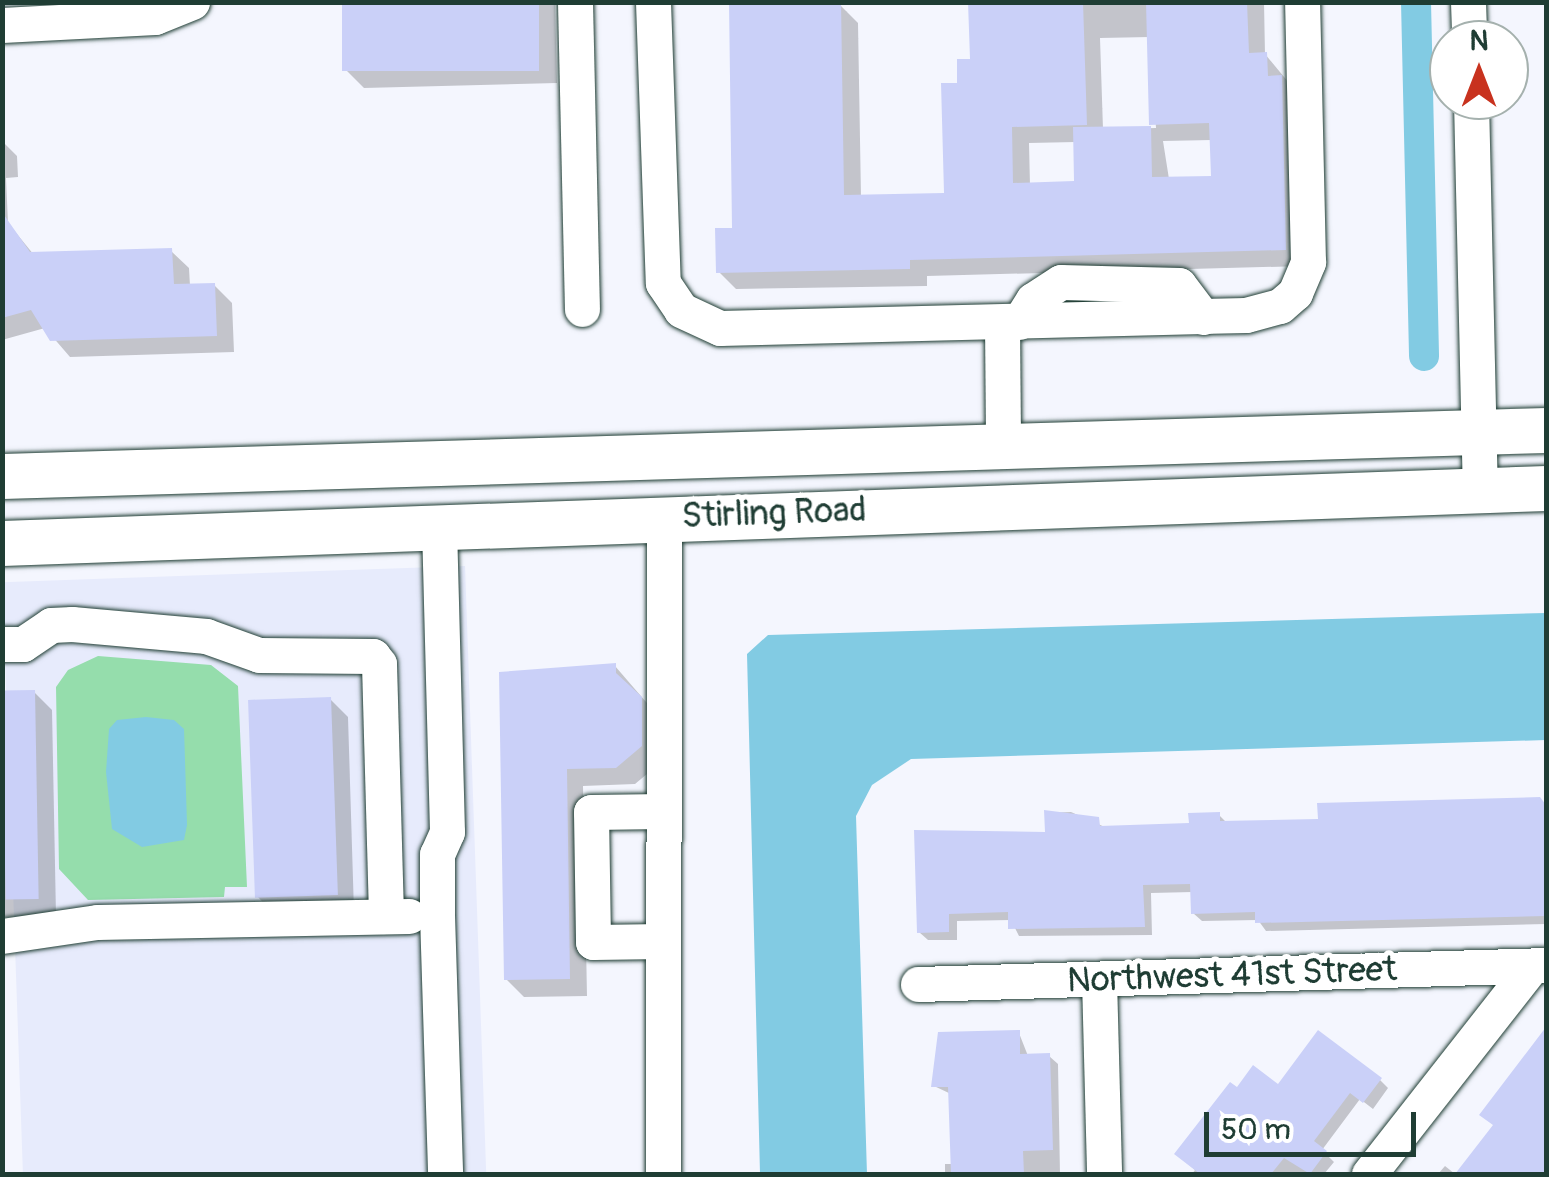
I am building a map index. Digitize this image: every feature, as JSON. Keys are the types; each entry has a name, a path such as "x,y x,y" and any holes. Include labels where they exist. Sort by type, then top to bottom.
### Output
{"main road":[{"name":"Stirling Road","path":"2,476 1546,430"},
{"path":"661,457 664,517"},
{"name":"Stirling Road","path":"2,542 1546,488"}],"street":[{"path":"2,24 154,17 192,2"},
{"path":"575,2 582,309"},
{"path":"653,2 660,263 681,310 720,328 1010,323 1266,312 1304,278 1302,2"},
{"path":"1471,120 1480,490"},
{"path":"1003,447 1010,323"},
{"path":"664,517 664,1174"},
{"path":"439,526 447,832 437,854 437,915 445,1174"},
{"path":"2,644 23,644 52,625 72,624 206,636 258,655 373,656 379,664 386,916"},
{"path":"664,810 591,812 594,942 664,941"},
{"path":"6,930 437,915"},
{"path":"1369,1174 1539,966"},
{"name":"Northwest 41st Street","path":"918,984 1539,966"},
{"path":"1099,979 1104,1174"}],"shaded area":[{"path":"465,566 486,1174 23,1174 2,582"}],"green space":[{"path":"98,656 211,665 238,686 247,887 225,887 224,897 88,900 59,869 56,687 68,670"}],"water":[{"path":"1546,613 1546,740 911,759 872,785 856,816 867,1174 760,1174 747,654 768,635"},
{"path":"117,720 174,720 184,729 187,825 184,840 142,847 112,829 106,772 109,729"}],"building":[{"path":"342,2 539,2 539,71 342,71"},
{"path":"841,2 844,195 944,193 941,83 957,83 957,59 970,59 968,2 1083,2 1087,125 1012,127 1013,183 1074,181 1073,127 1151,126 1152,177 1211,176 1209,123 1149,125 1146,2 1247,2 1249,53 1267,52 1268,76 1282,75 1286,250 910,260 910,269 716,273 715,228 732,228 729,3"},
{"path":"2,212 30,252 172,248 174,284 215,283 217,336 50,341 31,310 2,318"},
{"path":"616,663 616,673 642,697 642,746 616,768 567,769 570,979 504,980 499,672"},
{"path":"35,690 39,899 6,900 2,691"},
{"path":"331,697 338,895 255,898 248,700"},
{"path":"1540,797 1546,805 1546,916 1255,923 1255,912 1191,914 1190,884 1143,885 1145,927 1008,929 1008,912 949,914 949,932 917,933 914,830 1045,832 1044,810 1099,817 1100,826 1189,823 1188,813 1220,812 1220,821 1318,819 1317,803"},
{"path":"1546,1027 1546,1174 1455,1174 1493,1125 1479,1115"},
{"path":"1020,1030 1020,1054 1050,1053 1053,1150 1023,1151 1024,1174 951,1174 948,1087 931,1087 938,1032"},
{"path":"1318,1030 1382,1078 1363,1103 1350,1093 1314,1141 1327,1151 1310,1174 1284,1158 1271,1174 1200,1174 1174,1154 1230,1082 1237,1087 1253,1065 1278,1084"}],"waterway":[{"path":"1416,2 1424,356"}]}
